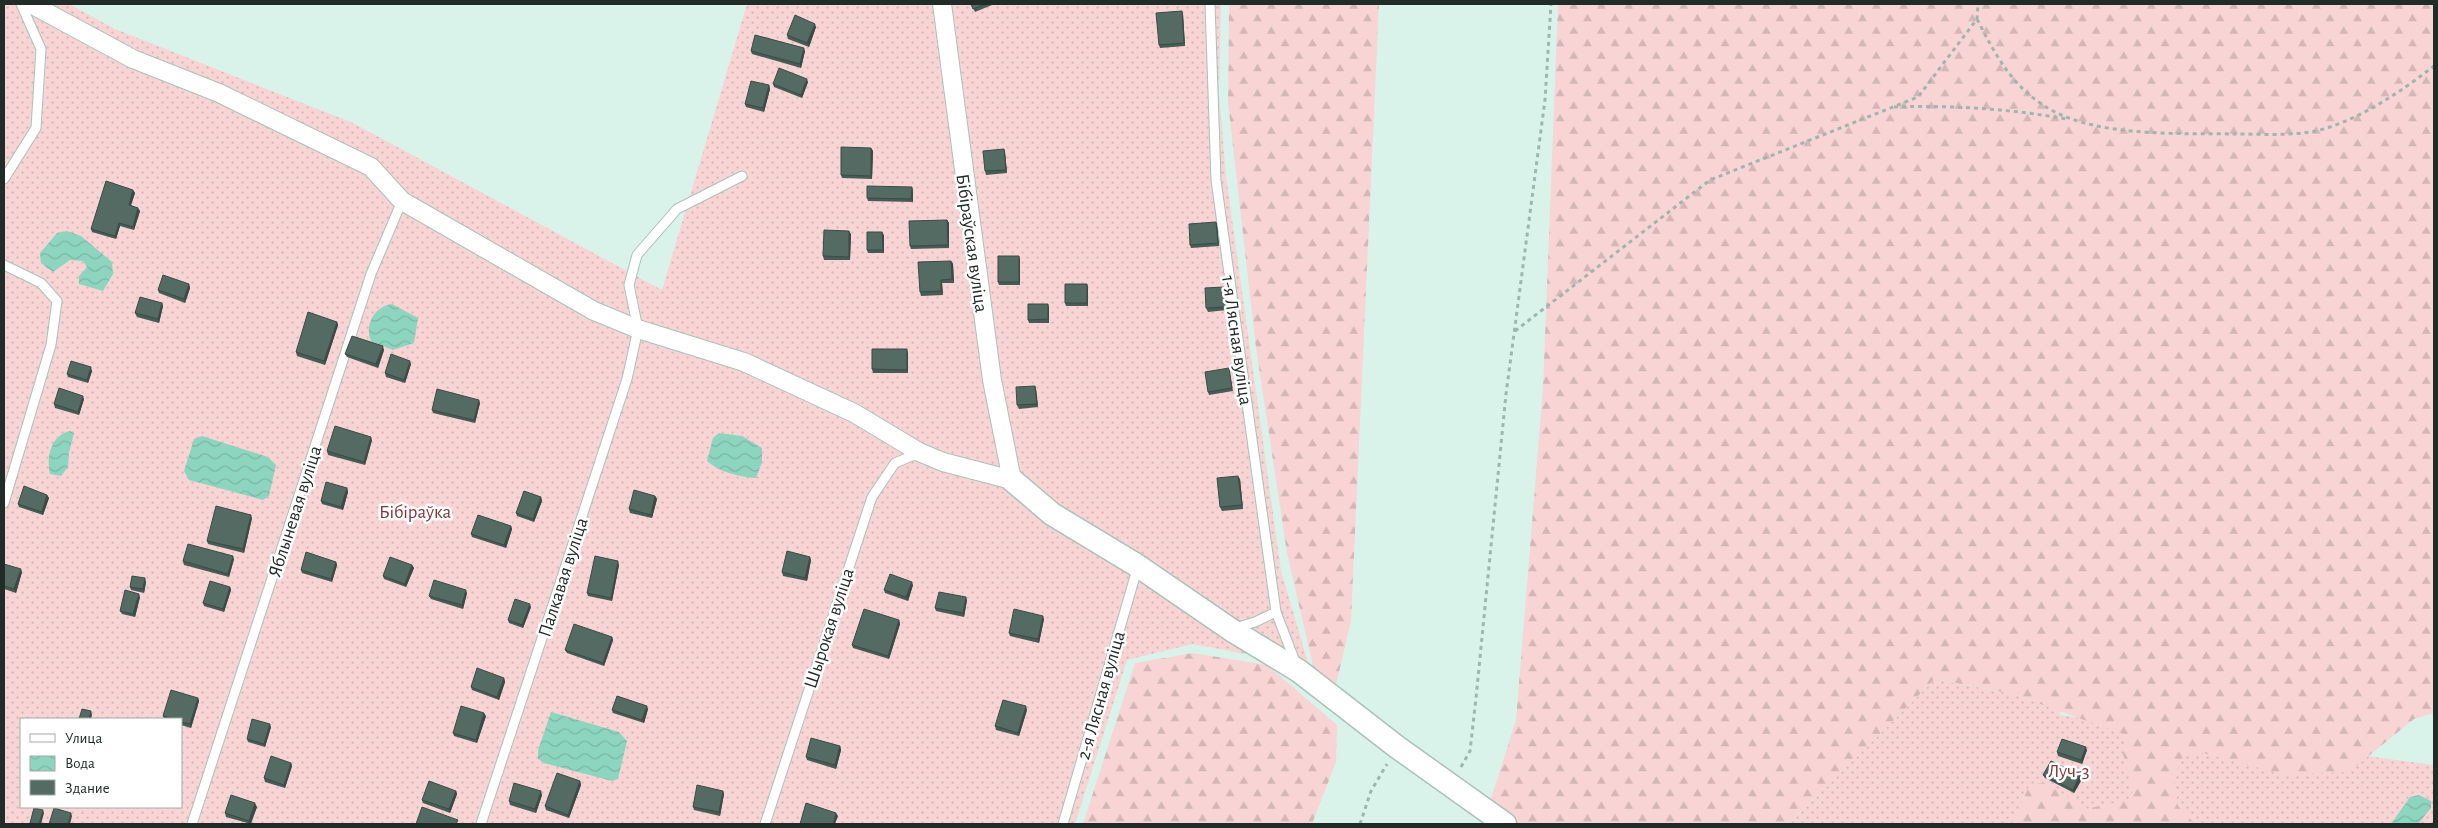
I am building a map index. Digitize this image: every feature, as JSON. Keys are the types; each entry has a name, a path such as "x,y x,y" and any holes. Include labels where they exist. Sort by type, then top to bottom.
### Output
{"street":[{"path":"31,4 133,58 219,93 371,167 402,201 594,311 638,329 744,362 854,412 919,452 943,462 1012,480 1052,514 1138,566 1230,629 1299,671 1397,747 1504,824"},
{"name":"Бібіраўская вуліца","path":"942,4 992,380 1012,480"}],"lane":[{"path":"4,179 36,128 41,49 21,4"},
{"name":"1-я Лясная вуліца","path":"1210,4 1216,180 1276,612 1299,671"},
{"path":"638,329 629,285 637,255 676,209 742,176"},
{"name":"Яблыневая вуліца","path":"192,824 371,274 402,201"},
{"path":"4,265 41,283 57,301 51,345 4,503"},
{"name":"Палкавая вуліца","path":"481,824 627,379 638,329"},
{"name":"Шырокая вуліца","path":"765,824 872,497 896,463 919,452"},
{"name":"2-я Лясная вуліца","path":"1063,824 1138,566"},
{"path":"1230,629 1255,622 1276,612"}],"path":[{"path":"1452,786 1470,751 1515,331 1544,100 1551,4"},
{"path":"1978,4 1977,19 1999,62 2020,86 2044,106 2073,120"},
{"path":"1515,331 1710,180 1918,97 1977,19"},
{"path":"1892,108 1934,106 1994,109 2073,120 2107,127 2183,133 2304,133 2329,128 2378,105 2434,66"},
{"path":"1360,824 1371,791 1397,747"}],"green space":[{"name":"Бібіраўка","path":"4,4 69,4 115,29 353,123 662,290 747,4 1221,4 1219,94 1226,176 1281,571 1309,666 1193,644 1127,660 1075,824 4,824"},
{"path":"1229,4 1379,4 1351,621 1335,689 1314,670 1287,553 1256,348 1228,103"},
{"path":"1558,4 2434,4 2434,713 2414,719 2349,772 2282,774 2199,752 2182,758 2174,777 2178,806 2195,824 2012,824 2030,784 2046,783 2086,809 2132,799 2132,787 2123,754 2126,735 2013,694 1935,679 1789,824 1483,824 1516,720 1543,388"},
{"path":"1193,653 1267,665 1337,725 1336,762 1312,824 1083,824 1135,663"},
{"name":"Луч-3","path":"1935,679 2013,694 2061,711 2059,715 2434,765 2434,824 1789,824"}],"water":[{"path":"67,231 81,236 112,262 113,274 103,291 79,284 79,276 87,267 83,261 70,260 53,272 41,263 40,253 57,233"},
{"path":"392,304 418,318 414,343 393,350 371,341 369,335 372,317 381,308"},
{"path":"70,431 74,433 68,467 61,476 50,474 51,448 58,437"},
{"path":"719,433 742,436 762,448 762,462 756,478 730,473 717,468 707,461 713,438"},
{"path":"202,436 268,457 276,465 269,496 263,500 189,480 184,471 194,439"},
{"path":"551,712 619,732 627,741 618,779 612,781 544,763 538,759 538,750"},
{"path":"2419,795 2431,801 2431,808 2418,824 2391,824 2410,797"}],"building":[{"path":"971,4 985,4 973,9"},
{"path":"1182,11 1184,43 1159,45 1156,13"},
{"path":"795,15 815,24 807,43 787,35"},
{"path":"755,35 804,48 800,64 751,51"},
{"path":"779,68 807,79 801,95 773,84"},
{"path":"751,81 769,85 763,108 745,104"},
{"path":"841,147 871,148 871,176 841,175"},
{"path":"1004,149 1006,170 985,171 983,151"},
{"path":"106,181 133,190 129,205 138,208 133,227 119,223 115,236 91,229"},
{"path":"867,186 912,187 911,199 867,198"},
{"path":"947,220 948,245 910,246 909,221"},
{"path":"1216,222 1218,243 1190,245 1189,224"},
{"path":"824,230 849,231 849,257 823,256"},
{"path":"867,232 882,232 883,250 867,250"},
{"path":"998,256 1019,256 1019,282 998,282"},
{"path":"951,261 952,279 941,280 941,291 920,292 918,262"},
{"path":"163,275 189,284 184,299 158,290"},
{"path":"1065,284 1087,284 1087,303 1065,303"},
{"path":"1224,287 1226,307 1206,308 1205,288"},
{"path":"140,297 162,303 158,319 135,313"},
{"path":"1028,304 1048,304 1048,319 1028,320"},
{"path":"308,312 337,322 324,361 296,352"},
{"path":"352,336 383,346 376,364 345,354"},
{"path":"872,349 907,349 907,370 872,369"},
{"path":"391,354 410,361 404,380 385,373"},
{"path":"71,361 91,367 87,380 67,374"},
{"path":"1229,368 1232,388 1208,392 1205,372"},
{"path":"1035,386 1037,404 1017,405 1016,387"},
{"path":"59,388 83,396 78,412 54,404"},
{"path":"437,389 479,400 474,420 432,410"},
{"path":"335,426 371,437 364,462 327,451"},
{"path":"1238,476 1242,505 1220,507 1217,478"},
{"path":"326,482 347,488 341,507 321,501"},
{"path":"24,486 47,495 42,512 18,504"},
{"path":"634,490 655,496 651,515 629,509"},
{"path":"524,491 541,497 533,519 516,513"},
{"path":"216,506 251,515 243,549 207,541"},
{"path":"478,515 511,526 504,545 471,534"},
{"path":"188,544 233,556 228,574 183,561"},
{"path":"787,551 810,557 805,578 782,572"},
{"path":"306,552 336,562 331,579 301,570"},
{"path":"595,556 618,561 611,598 587,593"},
{"path":"390,557 412,565 405,584 383,576"},
{"path":"4,564 21,569 14,589 4,586"},
{"path":"890,574 912,582 906,597 884,590"},
{"path":"132,576 145,578 143,589 130,587"},
{"path":"434,580 466,590 462,605 429,596"},
{"path":"210,581 230,587 223,609 203,603"},
{"path":"125,590 139,594 133,614 120,611"},
{"path":"939,592 966,597 963,613 935,608"},
{"path":"515,599 530,604 522,625 508,620"},
{"path":"864,609 899,620 888,656 852,645"},
{"path":"1014,609 1043,616 1038,639 1009,633"},
{"path":"574,624 612,637 603,663 565,650"},
{"path":"477,668 504,678 497,697 471,687"},
{"path":"171,690 198,698 190,724 182,722 182,718 163,716"},
{"path":"617,696 647,706 642,720 612,710"},
{"path":"1003,700 1026,706 1018,733 995,726"},
{"path":"461,706 484,713 476,740 453,733"},
{"path":"82,709 91,711 89,718 79,718"},
{"path":"252,719 270,724 264,744 247,739"},
{"path":"811,738 840,746 835,765 806,757"},
{"path":"2062,739 2086,747 2081,760 2057,752"},
{"path":"271,756 291,763 284,785 264,778"},
{"path":"2051,761 2080,775 2073,790 2043,775"},
{"path":"557,773 580,781 568,815 545,806"},
{"path":"429,781 456,791 449,809 422,800"},
{"path":"514,783 541,791 535,809 509,801"},
{"path":"697,785 723,791 719,812 693,807"},
{"path":"231,795 255,803 249,821 225,813"},
{"path":"806,803 836,813 833,824 800,824"},
{"path":"422,807 458,820 456,824 416,824"},
{"path":"34,808 43,810 39,824 30,823"},
{"path":"54,808 71,813 68,824 49,824"}]}
